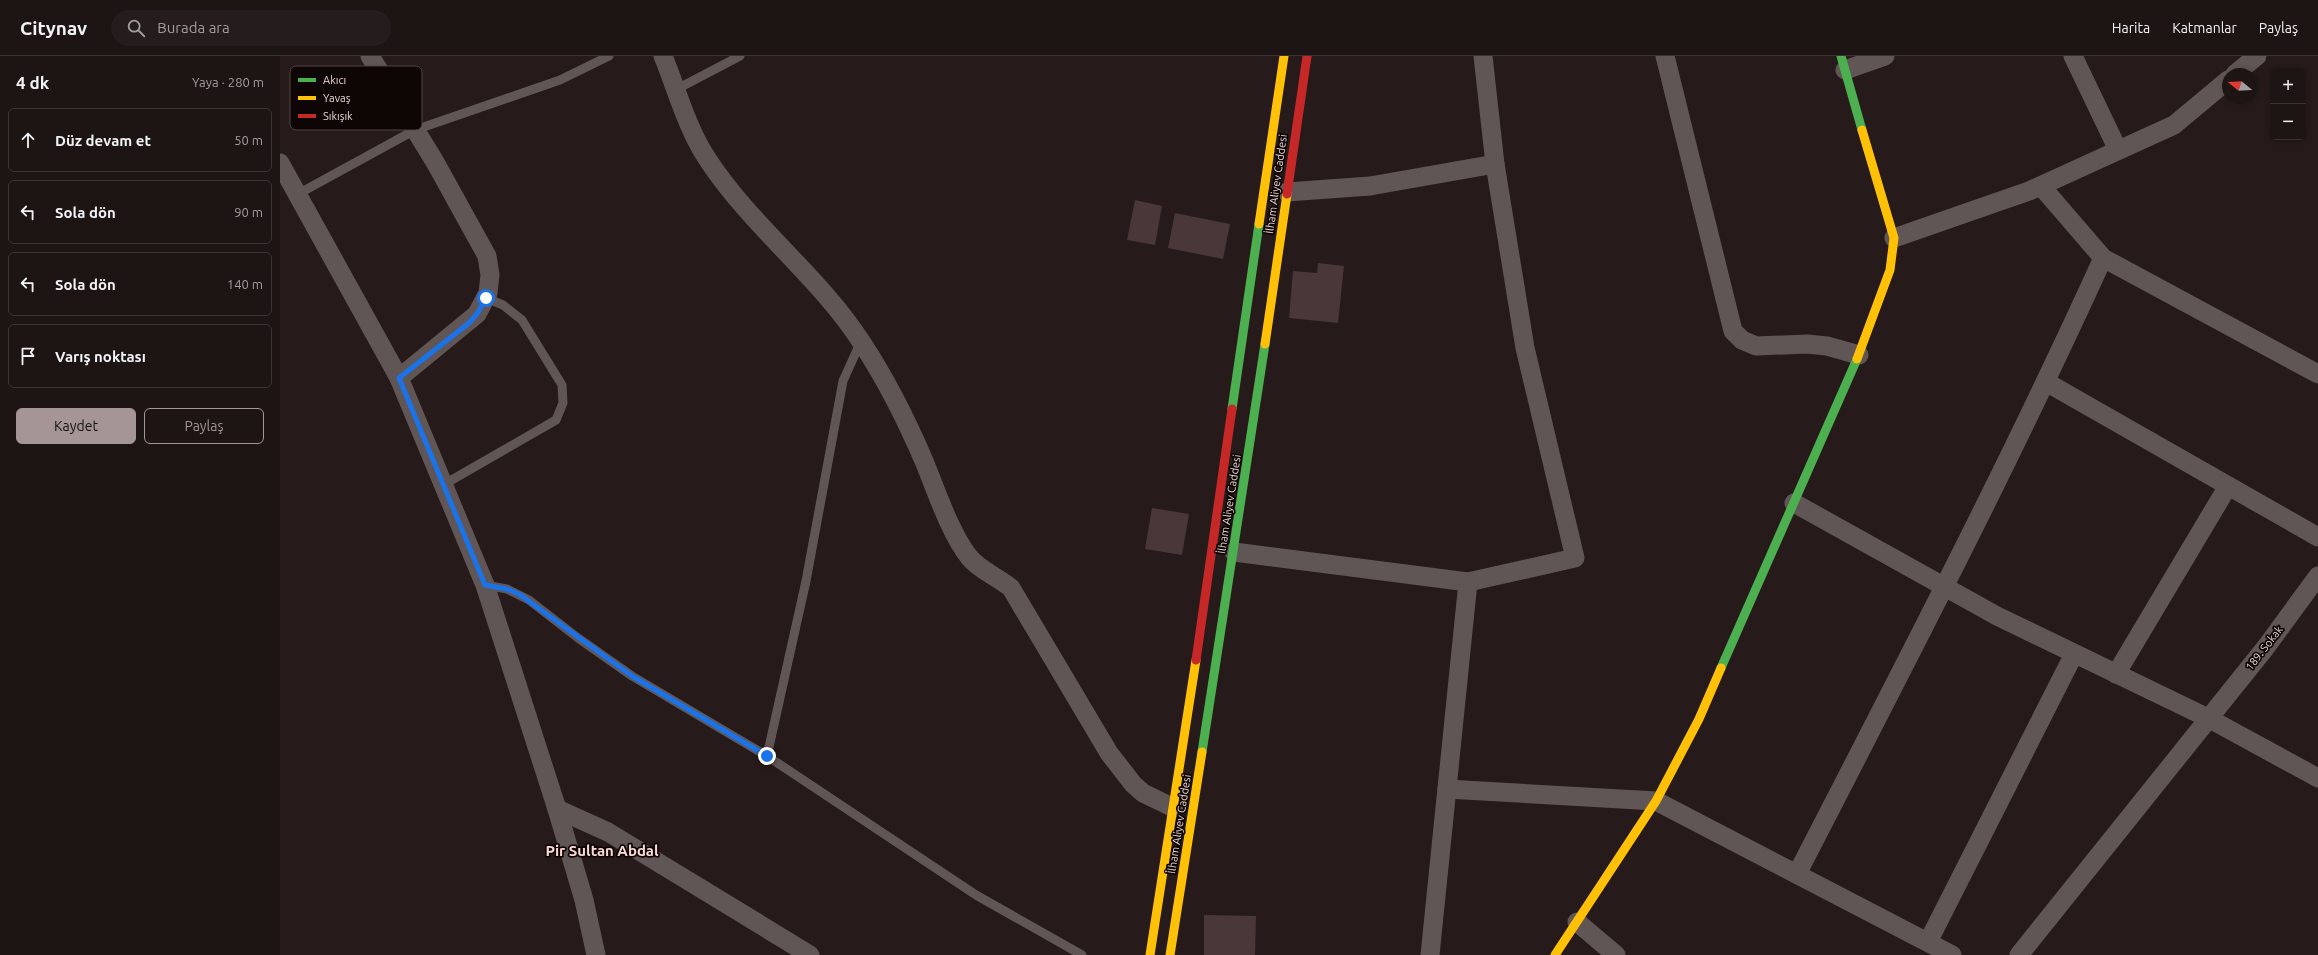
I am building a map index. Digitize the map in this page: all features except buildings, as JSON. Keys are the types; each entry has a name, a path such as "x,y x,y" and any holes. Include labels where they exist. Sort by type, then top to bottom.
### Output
{"main road":[{"name":"İlham Aliyev Caddesi","path":"1150,955 1174,808 1284,56"},
{"name":"İlham Aliyev Caddesi","path":"1170,955 1234,552 1307,56"},
{"path":"1555,955 1656,801 1699,719 1859,355 1890,270 1894,238 1843,63"}],"street":[{"path":"370,56 376,66"},
{"path":"663,56 697,141 708,160 737,199 832,304 861,341 895,398 939,498 970,558 979,567 997,576 1011,588 1108,753 1133,784 1156,801 1174,808"},
{"path":"1234,552 1468,582 1575,558 1526,348 1495,164 1483,56"},
{"path":"1665,56 1733,331 1742,340 1756,346 1807,344 1827,346 1859,355"},
{"path":"1843,63 1885,56"},
{"path":"2073,56 2118,150"},
{"path":"2242,68 2256,56"},
{"path":"1894,238 2041,186 2174,125 2222,85"},
{"path":"399,378 469,323 477,314 486,298 490,275 487,256 415,130"},
{"path":"280,163 399,378 485,585 557,809 584,900 596,955"},
{"path":"1287,192 1370,186 1495,164"},
{"path":"2041,186 2103,258 2318,374"},
{"path":"1797,874 1945,588 2046,382 2103,258"},
{"path":"2046,382 2318,537"},
{"path":"2116,674 2228,486"},
{"path":"1794,503 1997,616 2208,718 2318,778"},
{"name":"189. Sokak","path":"2019,955 2266,647 2318,576"},
{"path":"1430,955 1468,582"},
{"path":"1928,942 2074,654"},
{"path":"1447,789 1656,801 1952,955"},
{"path":"557,809 608,832 810,955"},
{"path":"1577,922 1616,955"}],"lane":[{"path":"422,128 560,80 609,56"},
{"path":"677,89 740,56"},
{"path":"298,194 415,130"},
{"path":"443,485 556,420 564,403 562,385 522,320 503,305 486,298"},
{"path":"767,756 806,581 843,381 849,364 861,341"},
{"path":"485,585 507,589 519,594 632,676 767,756 976,894 1082,955"}],"traffic: fast":[{"path":"1841,56 1862,130"},
{"path":"1232,409 1259,224"},
{"path":"1202,752 1265,344"},
{"path":"1721,668 1857,359"}],"traffic: slow":[{"path":"1259,224 1284,56"},
{"path":"1857,359 1890,270 1894,238 1862,130"},
{"path":"1265,344 1287,194"},
{"path":"1150,955 1196,660"},
{"path":"1555,955 1656,801 1699,719 1721,668"},
{"path":"1170,955 1202,752"}],"traffic: jam":[{"path":"1287,194 1307,56"},
{"path":"1196,660 1232,409"}],"district":[{"name":"Pir Sultan Abdal","path":"602,851"}],"route":[{"path":"486,298 477,314 469,323 399,378 485,585 507,589 530,600 578,638 632,676 714,726 767,756"}]}
